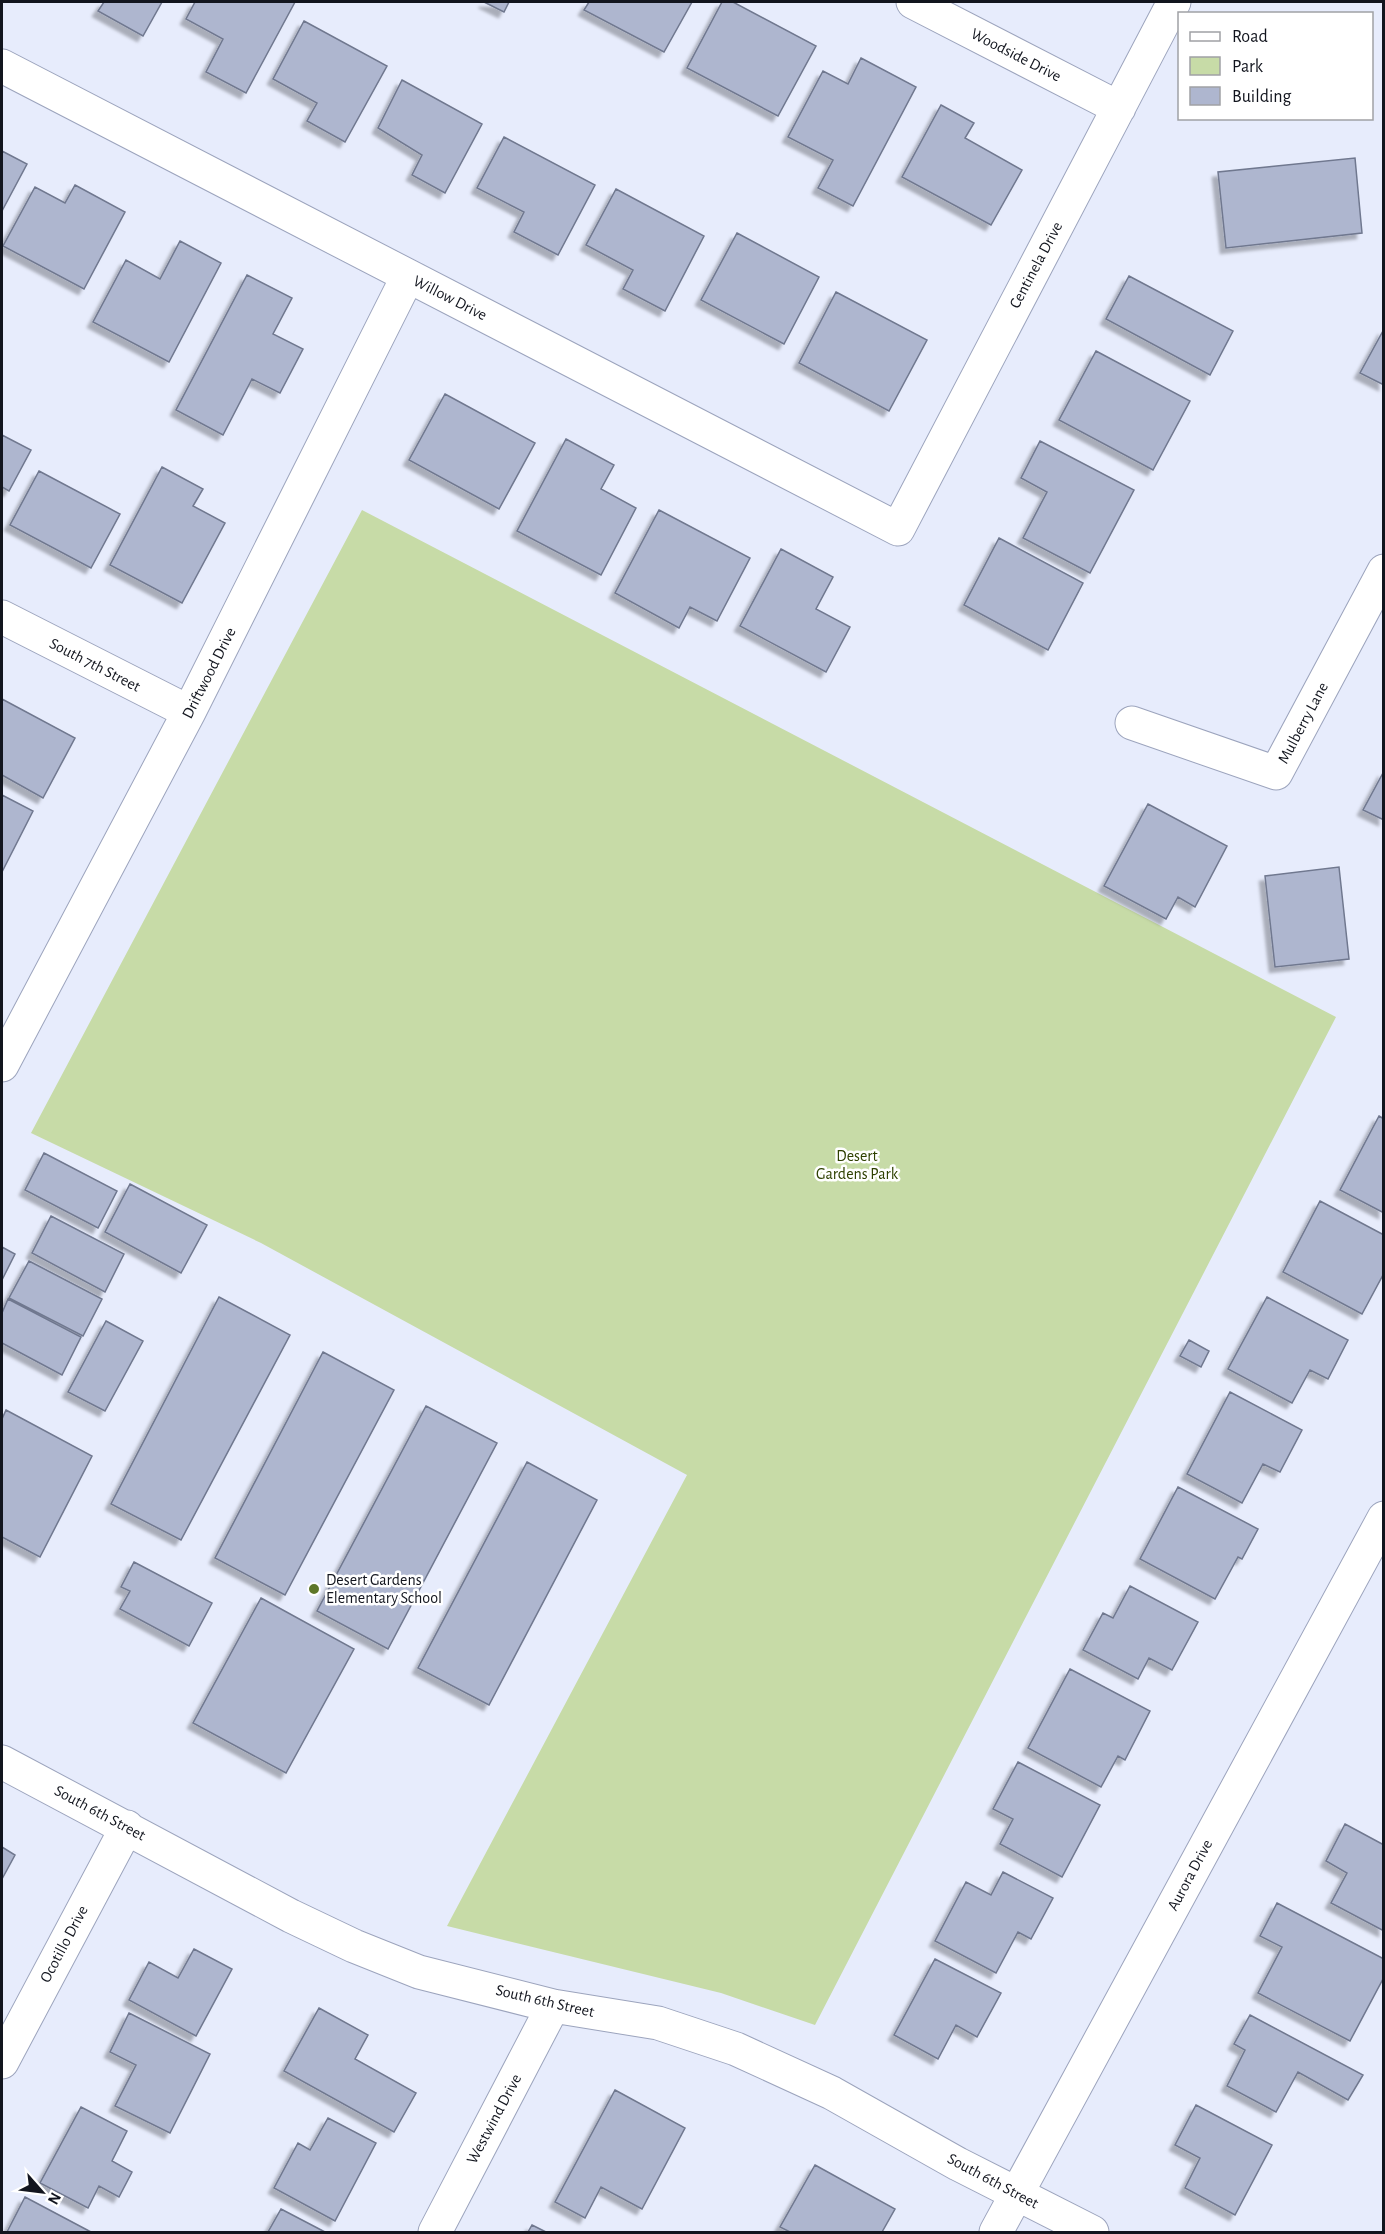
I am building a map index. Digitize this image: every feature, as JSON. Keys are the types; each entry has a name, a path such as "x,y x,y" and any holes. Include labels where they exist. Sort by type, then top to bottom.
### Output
{"street":[{"name":"Woodside Drive","path":"913,2 1119,108"},
{"name":"Centinela Drive","path":"898,529 1174,2"},
{"name":"Willow Drive","path":"2,66 898,529"},
{"name":"Driftwood Drive","path":"2,1065 189,712 408,276"},
{"name":"Mulberry Lane","path":"1132,723 1276,773 1383,571"},
{"name":"South 7th Street","path":"2,617 189,712"},
{"name":"Aurora Drive","path":"996,2232 1383,1518"},
{"name":"South 6th Street","path":"2,1762 291,1916 354,1946 419,1972 553,2006 658,2024 736,2049 832,2093 1017,2194 1092,2232"},
{"name":"Ocotillo Drive","path":"2,2062 127,1827"},
{"name":"Westwind Drive","path":"435,2232 553,2006"}],"green space":[{"name":"Desert Gardens Park","path":"362,510 1336,1017 815,2025 721,1993 447,1926 687,1475 261,1243 31,1133"}],"building":[{"path":"104,2 162,2 143,36 98,11"},
{"path":"195,2 295,2 246,93 206,72 223,39 186,19"},
{"path":"484,2 509,2 504,12"},
{"path":"589,2 692,2 664,52 584,10"},
{"path":"722,2 733,2 816,46 778,116 687,68"},
{"path":"304,21 387,66 345,142 307,121 317,103 273,79"},
{"path":"861,58 916,87 853,206 818,188 833,160 788,137 823,71 848,84"},
{"path":"402,80 482,124 445,193 412,175 422,155 378,128"},
{"path":"941,105 974,123 965,138 1022,170 991,225 902,177"},
{"path":"504,137 595,185 558,255 514,232 524,212 477,188"},
{"path":"2,151 27,164 2,211"},
{"path":"1355,158 1362,233 1226,248 1218,172"},
{"path":"75,185 125,212 84,289 3,246 35,187 65,203"},
{"path":"616,189 704,236 665,311 623,289 633,270 586,245"},
{"path":"737,233 819,277 784,344 701,300"},
{"path":"180,241 221,263 169,362 93,322 126,260 160,279"},
{"path":"247,275 292,298 273,334 303,349 280,393 252,379 223,435 176,410"},
{"path":"1129,276 1233,331 1210,375 1106,319"},
{"path":"836,292 927,340 889,411 799,363"},
{"path":"1384,329 1384,385 1360,373"},
{"path":"1096,351 1190,401 1153,470 1059,420"},
{"path":"445,394 535,443 499,509 409,460"},
{"path":"2,435 31,450 9,491 2,487"},
{"path":"566,439 614,465 601,489 636,508 601,575 517,531"},
{"path":"1040,441 1134,490 1090,573 1023,538 1047,492 1021,478"},
{"path":"162,467 203,489 193,506 225,523 182,603 110,565"},
{"path":"39,471 120,514 91,568 10,525"},
{"path":"659,510 750,558 717,621 690,607 679,628 615,593"},
{"path":"999,538 1083,583 1048,650 964,605"},
{"path":"781,549 833,577 816,609 850,627 826,672 740,626"},
{"path":"2,699 75,738 43,798 2,775"},
{"path":"1384,771 1384,820 1363,810"},
{"path":"2,795 33,811 2,872"},
{"path":"1148,804 1227,846 1195,907 1178,897 1166,919 1104,886"},
{"path":"1339,867 1349,959 1275,967 1265,876"},
{"path":"1379,1116 1384,1119 1384,1213 1340,1190"},
{"path":"44,1153 117,1191 98,1228 25,1190"},
{"path":"130,1184 207,1225 181,1273 105,1232"},
{"path":"1320,1201 1384,1235 1384,1273 1362,1314 1283,1272"},
{"path":"51,1216 124,1254 105,1292 32,1253"},
{"path":"2,1247 15,1254 2,1280"},
{"path":"29,1261 102,1299 83,1336 9,1298"},
{"path":"219,1297 290,1335 181,1540 111,1504"},
{"path":"1267,1297 1348,1340 1328,1379 1310,1370 1292,1403 1228,1369"},
{"path":"8,1299 81,1337 62,1375 2,1343 2,1313"},
{"path":"106,1321 143,1341 105,1411 68,1392"},
{"path":"1189,1340 1209,1351 1201,1367 1180,1356"},
{"path":"323,1352 394,1390 285,1595 215,1558"},
{"path":"1230,1392 1302,1430 1280,1472 1263,1464 1242,1503 1187,1474"},
{"path":"426,1406 497,1443 388,1649 317,1611"},
{"path":"6,1410 92,1456 40,1557 2,1537 2,1419"},
{"path":"527,1462 597,1500 489,1705 418,1668"},
{"path":"1178,1487 1258,1529 1242,1559 1238,1557 1215,1599 1140,1559"},
{"path":"134,1562 212,1603 189,1646 120,1609 130,1591 121,1587"},
{"path":"1130,1586 1198,1622 1172,1670 1149,1658 1138,1679 1083,1650 1103,1613 1113,1618"},
{"path":"261,1598 354,1649 286,1773 193,1723"},
{"path":"1070,1669 1150,1711 1125,1760 1118,1756 1101,1787 1028,1748"},
{"path":"1018,1762 1100,1805 1062,1877 1000,1844 1013,1819 993,1809"},
{"path":"1345,1824 1384,1845 1384,1931 1331,1903 1347,1873 1326,1861"},
{"path":"2,1847 15,1855 2,1879"},
{"path":"1003,1872 1053,1898 1031,1939 1018,1932 996,1973 935,1941 966,1882 991,1895"},
{"path":"1277,1903 1384,1959 1384,1977 1350,2041 1258,1993 1282,1947 1260,1936"},
{"path":"194,1949 232,1969 196,2036 129,2000 149,1962 178,1978"},
{"path":"935,1959 1001,1993 977,2037 956,2025 938,2059 894,2035"},
{"path":"319,2008 368,2035 355,2059 416,2093 394,2132 284,2071"},
{"path":"129,2013 210,2054 170,2133 115,2106 136,2065 110,2052"},
{"path":"1250,2015 1363,2075 1348,2100 1298,2072 1276,2112 1227,2086 1245,2050 1234,2044"},
{"path":"615,2090 685,2128 642,2209 601,2187 585,2218 555,2202"},
{"path":"1196,2105 1272,2145 1235,2215 1185,2188 1200,2158 1175,2145"},
{"path":"81,2107 127,2131 112,2161 132,2172 119,2197 99,2186 88,2208 40,2183"},
{"path":"328,2118 376,2143 335,2221 274,2188 298,2143 310,2150"},
{"path":"815,2165 895,2209 882,2232 790,2232 780,2227"},
{"path":"25,2197 91,2232 7,2232"},
{"path":"281,2209 325,2232 268,2232"},
{"path":"532,2225 546,2232 528,2232"}],"place":[{"name":"Desert Gardens Elementary School","path":"314,1589"}]}
